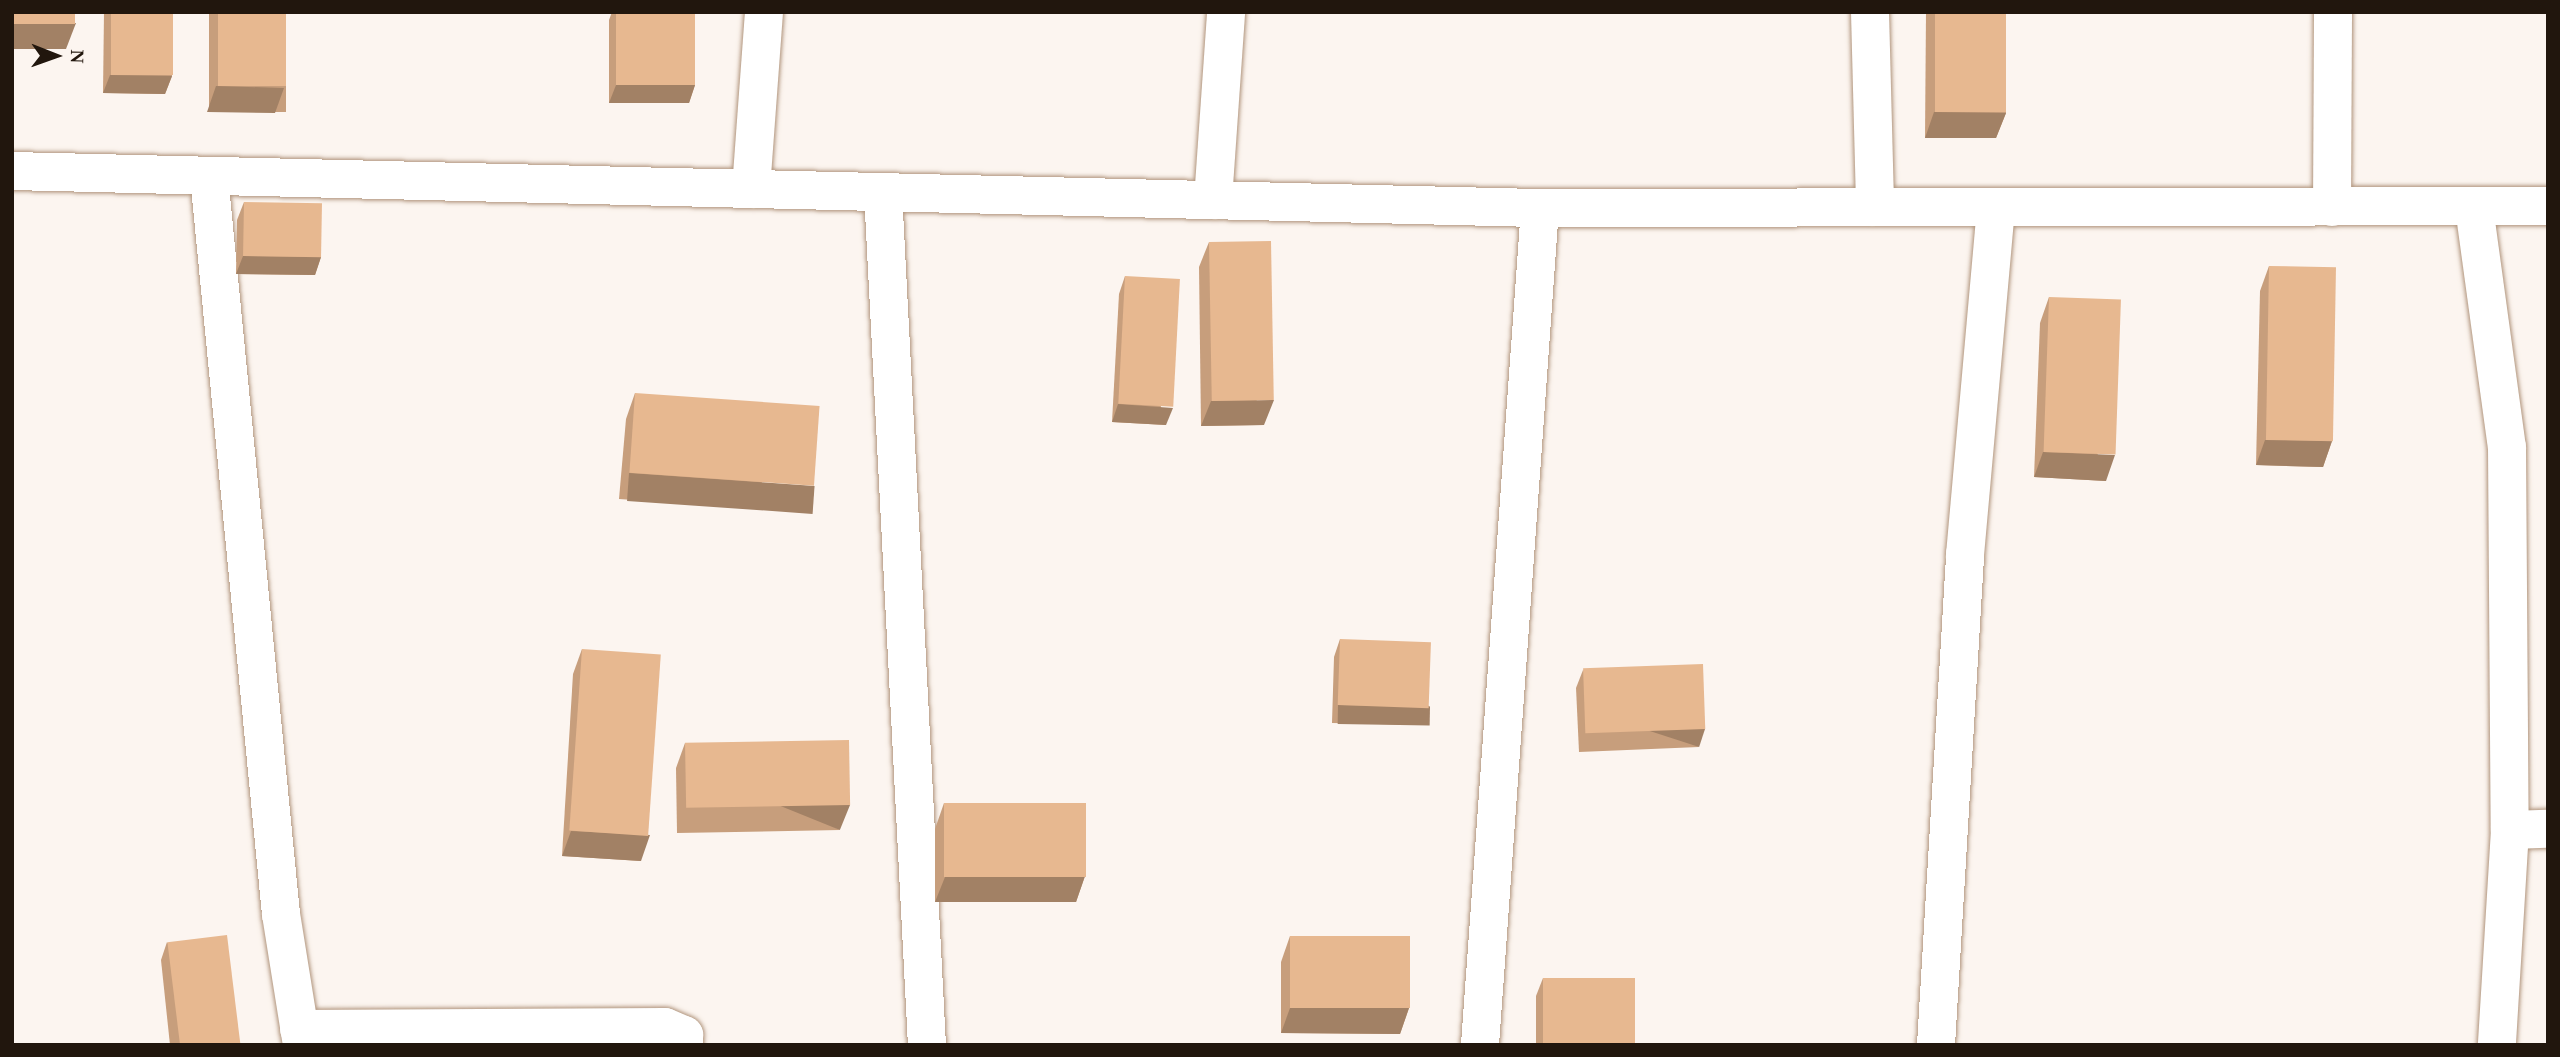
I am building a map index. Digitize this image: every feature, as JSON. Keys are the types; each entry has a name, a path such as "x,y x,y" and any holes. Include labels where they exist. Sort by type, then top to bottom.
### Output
{"street":[{"path":"751,189 764,12"},
{"path":"1213,200 1226,12"},
{"path":"1870,12 1875,207"},
{"path":"2332,207 2333,12"},
{"path":"12,172 1540,208 2548,206"},
{"path":"209,176 281,914 301,1037 665,1027 684,1035 684,1045"},
{"path":"883,192 927,1045"},
{"path":"2474,206 2507,447 2510,830 2497,1045"},
{"path":"1936,1045 1965,555 1996,207"},
{"path":"1480,1045 1540,208"},
{"path":"2510,830 2548,829"}],"building":[{"path":"12,12 75,12 75,24 12,24"},
{"path":"111,12 173,12 173,75 111,75"},
{"path":"218,12 286,12 286,86 218,86"},
{"path":"616,12 695,12 695,85 616,85"},
{"path":"1935,12 2006,12 2006,112 1935,112"},
{"path":"244,202 322,203 321,257 243,256"},
{"path":"1271,241 1274,400 1212,401 1209,242"},
{"path":"2269,266 2336,267 2333,441 2266,440"},
{"path":"1125,276 1180,279 1173,407 1118,404"},
{"path":"2049,297 2121,300 2116,454 2044,452"},
{"path":"635,393 820,406 814,486 629,473"},
{"path":"1340,639 1431,642 1429,708 1338,705"},
{"path":"582,649 661,655 648,836 569,831"},
{"path":"1703,664 1705,729 1585,733 1583,668"},
{"path":"849,740 850,805 686,808 685,743"},
{"path":"944,803 1086,803 1086,877 944,877"},
{"path":"227,935 241,1045 180,1045 167,942"},
{"path":"1290,936 1410,936 1410,1008 1290,1008"},
{"path":"1543,978 1635,978 1635,1045 1543,1045"}]}
